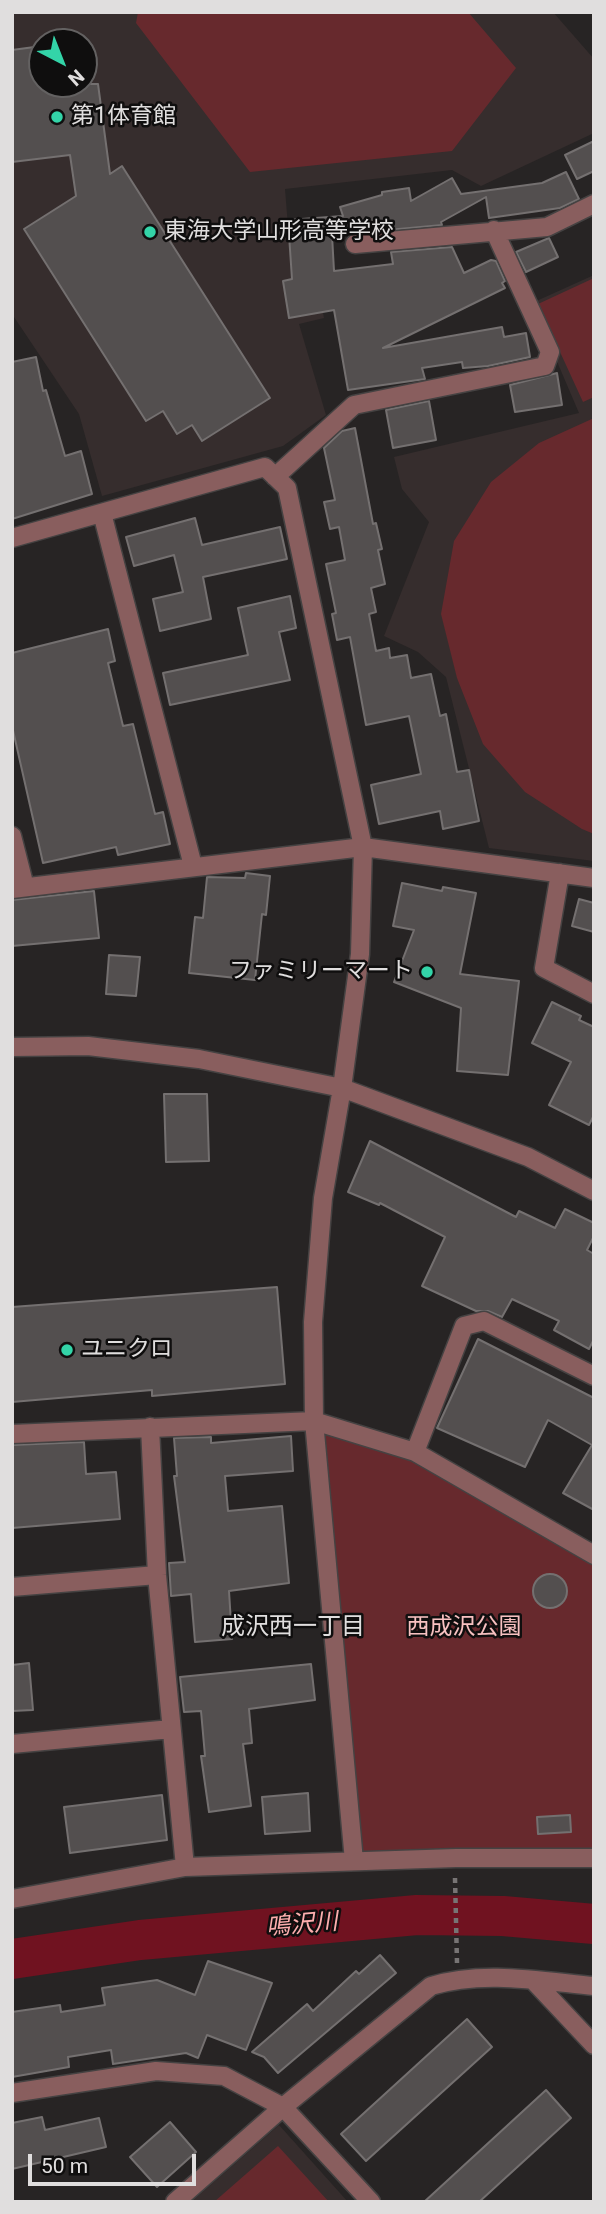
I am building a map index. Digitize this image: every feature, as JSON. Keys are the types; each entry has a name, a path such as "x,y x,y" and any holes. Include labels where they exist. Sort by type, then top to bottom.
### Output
{"street":[{"path":"355,244 547,227 594,204"},
{"path":"275,477 354,405 545,366 550,352 494,230"},
{"path":"12,538 265,467 287,488 363,847 360,954 342,1088 323,1198 313,1322 314,1421 354,1861"},
{"path":"102,513 193,866"},
{"path":"12,836 19,888 363,847 594,878"},
{"path":"560,873 544,968 594,994"},
{"path":"12,1047 88,1046 199,1059 342,1088 528,1157 594,1191"},
{"path":"415,1452 464,1326 484,1321 594,1376"},
{"path":"12,1434 314,1421 415,1452 594,1555"},
{"path":"150,1427 157,1575 185,1867"},
{"path":"12,1587 157,1575"},
{"path":"12,1744 171,1728"},
{"path":"12,1899 185,1867 354,1861 594,1858"},
{"path":"175,2202 284,2107 431,1986 457,1978 533,1980 594,1986"},
{"path":"533,1980 594,2045"},
{"path":"12,2093 156,2071 224,2076 284,2107 371,2202"}],"path":[{"path":"455,1889 457,1978"}],"shaded area":[{"name":"東海大学山形高等学校","path":"12,12 553,12 594,59 594,133 481,186 452,170 285,189 292,276 316,274 324,318 299,324 326,415 283,446 102,496 79,414 12,314"},
{"path":"594,275 594,861 489,848 446,677 418,652 384,636 429,522 402,489 394,457 579,413 532,303"},
{"path":"279,2125 348,2202 191,2202"}],"green space":[{"path":"138,12 468,12 516,68 452,151 250,172 136,23"},
{"path":"594,278 594,397 583,402 538,304"},
{"path":"594,418 594,834 525,792 483,744 457,678 441,614 454,541 491,482 539,443"},
{"name":"西成沢公園","path":"314,1421 415,1452 594,1555 594,1858 354,1861"},
{"path":"278,2146 329,2202 214,2202"}],"building":[{"path":"28,48 28,98 98,98 98,84 110,174 122,166 270,398 202,441 192,425 177,434 163,411 146,421 24,229 76,196 70,155 12,162 12,50"},
{"path":"594,141 594,171 577,179 565,155"},
{"path":"566,172 579,199 560,208 489,218 486,197 441,222 442,225 388,230 386,219 332,235 334,271 393,264 391,252 452,247 464,273 491,260 496,261 505,281 502,283 505,288 383,348 502,327 504,337 526,333 530,357 488,366 463,368 462,362 422,368 425,379 348,390 334,310 289,318 283,281 292,279 288,220 343,216 340,207 382,195 382,192 409,188 411,201 452,178 461,194 542,183"},
{"path":"549,238 558,257 526,272 516,252"},
{"path":"36,357 43,391 46,390 65,456 81,451 92,494 12,519 12,362"},
{"path":"557,373 562,405 515,412 510,385"},
{"path":"429,401 436,440 393,448 386,410"},
{"path":"355,428 373,524 376,523 382,549 378,550 385,584 371,588 376,612 369,614 376,651 389,648 390,658 407,655 411,678 431,674 440,716 446,714 457,772 469,770 479,821 443,829 440,811 379,824 371,785 421,774 409,716 366,725 350,637 337,640 332,614 336,613 326,564 345,560 339,527 330,529 324,502 335,500 324,448 342,431"},
{"path":"195,518 202,545 280,527 287,559 203,577 211,619 160,631 153,599 183,592 174,555 134,566 126,537"},
{"path":"290,596 296,628 279,632 290,680 170,705 163,673 248,655 238,608"},
{"path":"108,629 115,661 108,663 123,726 133,724 155,814 163,812 170,844 118,855 116,847 43,863 12,726 12,653"},
{"path":"246,873 270,876 266,915 262,914 255,980 189,973 195,917 203,918 207,877 245,878"},
{"path":"402,883 442,891 443,887 476,893 460,974 519,981 508,1075 457,1071 461,1008 394,982 414,930 393,926"},
{"path":"94,891 99,938 12,946 12,900"},
{"path":"579,899 594,903 594,932 572,926"},
{"path":"109,955 140,957 136,996 106,994"},
{"path":"552,1002 581,1016 579,1020 594,1027 594,1115 589,1125 549,1105 571,1062 532,1043"},
{"path":"164,1094 207,1094 209,1161 166,1162"},
{"path":"370,1141 516,1217 519,1211 555,1228 565,1209 594,1223 594,1236 587,1250 594,1254 594,1339 589,1349 554,1330 559,1321 512,1299 502,1317 488,1311 476,1311 422,1286 445,1237 380,1203 379,1205 348,1192"},
{"path":"277,1287 285,1384 152,1396 152,1390 12,1402 12,1307"},
{"path":"478,1339 594,1398 594,1510 563,1493 592,1445 548,1420 525,1467 437,1428"},
{"path":"291,1436 293,1471 225,1476 228,1511 282,1506 289,1583 229,1591 232,1639 195,1642 191,1594 171,1596 169,1563 185,1562 174,1476 177,1476 174,1438 211,1437 211,1443"},
{"path":"84,1442 86,1474 116,1472 120,1519 12,1528 12,1445"},
{"path":"550,1574 562,1579 567,1591 562,1603 550,1608 538,1603 533,1591 538,1579"},
{"path":"29,1663 33,1710 12,1711 12,1665"},
{"path":"311,1664 315,1700 249,1709 252,1743 243,1744 251,1806 209,1812 201,1756 205,1756 201,1711 184,1712 180,1677"},
{"path":"308,1793 310,1831 265,1834 262,1797"},
{"path":"162,1795 167,1840 70,1853 64,1807"},
{"path":"570,1815 571,1832 538,1834 537,1817"},
{"path":"380,1955 396,1973 278,2073 264,2057 252,2052 307,2004 313,2011 356,1971 359,1974"},
{"path":"208,1961 272,1983 246,2050 207,2035 198,2058 186,2053 113,2064 111,2050 68,2057 69,2067 12,2077 12,2012 60,2005 61,2012 105,2005 102,1988 157,1980 195,1995"},
{"path":"467,2019 492,2047 366,2161 341,2134"},
{"path":"546,2090 571,2118 479,2202 424,2202"},
{"path":"42,2117 45,2130 99,2118 106,2147 12,2169 12,2123"},
{"path":"170,2122 196,2152 157,2187 130,2157"}],"waterway":[{"name":"鳴沢川","path":"12,1959 140,1940 417,1915 503,1916 594,1924"}],"place":[{"name":"第1体育館","path":"57,117"},
{"name":"東海大学山形高等学校","path":"150,232"},
{"name":"ファミリーマート","path":"427,972"},
{"name":"ユニクロ","path":"67,1350"}],"district":[{"name":"成沢西一丁目","path":"293,1628"}]}
